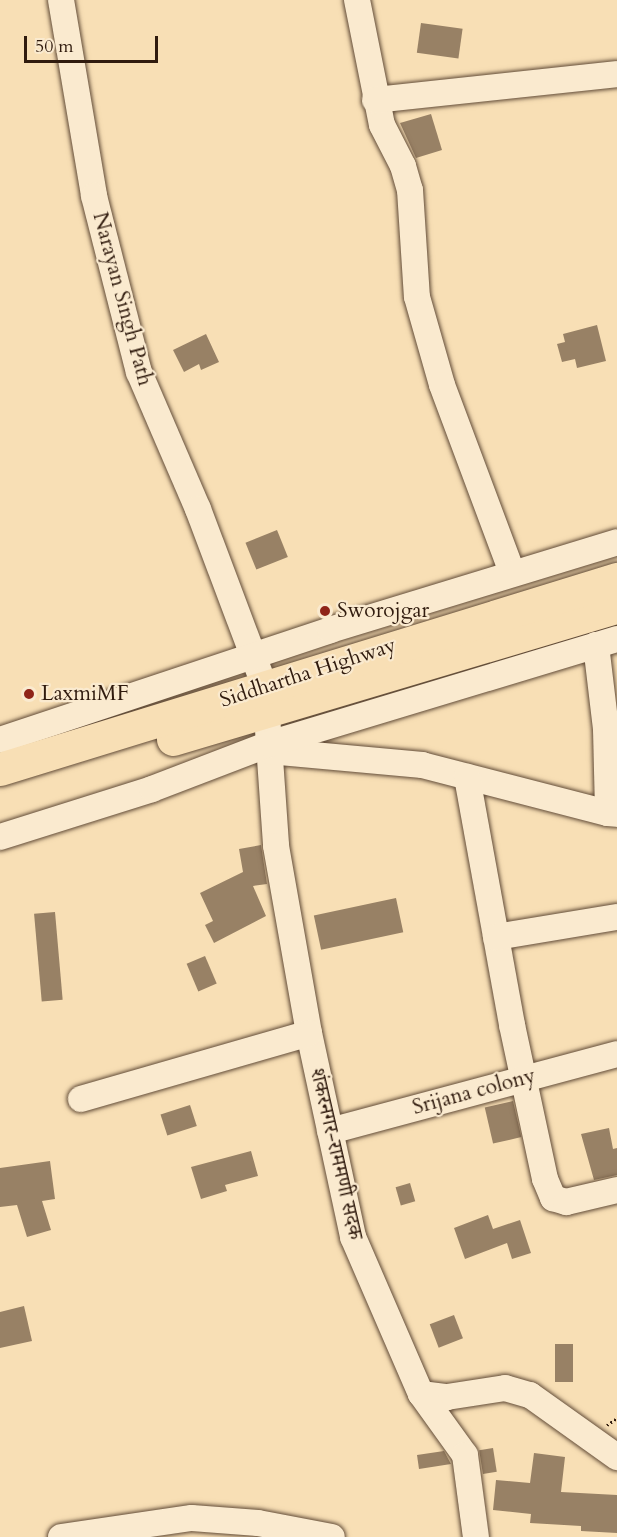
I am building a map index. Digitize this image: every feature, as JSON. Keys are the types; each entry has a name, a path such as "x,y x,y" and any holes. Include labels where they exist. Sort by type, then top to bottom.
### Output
{"highway":[{"name":"Siddhartha Highway","path":"0,769 267,724 617,579"},
{"name":"Siddhartha Highway","path":"0,791 267,724 617,607"}],"street":[{"name":"Narayan Singh Path","path":"61,0 94,196 136,361 198,508 254,657 267,724"},
{"path":"357,0 375,100 410,190 417,297 436,363 512,572"},
{"path":"375,100 617,74"},
{"path":"0,740 512,572 617,542"},
{"path":"0,837 152,789 267,724 607,642 606,729 613,813 467,777 378,759 267,724"},
{"name":"शंकरनगर-राममणी सदक","path":"267,724 276,846 309,1033 353,1238 421,1394 465,1455 476,1537"},
{"path":"467,777 523,1079 545,1179 553,1198 566,1202 617,1190"},
{"path":"496,937 617,917"},
{"path":"81,1099 309,1033"},
{"name":"Srijana colony","path":"330,1131 617,1054"},
{"path":"421,1394 447,1397 505,1388 530,1395 617,1457"},
{"path":"61,1537 192,1518 260,1530 333,1537"}],"building":[{"path":"421,23 463,29 458,59 417,53"},
{"path":"431,114 442,150 416,158 400,123"},
{"path":"597,325 606,361 577,368 575,359 562,362 557,344 565,342 563,334"},
{"path":"206,334 219,362 201,370 199,364 184,372 173,350"},
{"path":"277,530 288,557 256,570 245,543"},
{"path":"261,845 267,884 253,886 266,916 214,943 205,925 213,921 200,893 243,872 239,849"},
{"path":"396,898 403,932 321,950 314,915"},
{"path":"55,912 63,1000 42,1001 34,914"},
{"path":"205,956 217,984 198,991 187,964"},
{"path":"513,1101 521,1137 493,1144 485,1108"},
{"path":"190,1105 197,1126 167,1136 161,1115"},
{"path":"609,1128 613,1149 617,1148 617,1175 594,1180 581,1134"},
{"path":"251,1151 258,1176 225,1185 227,1191 201,1199 191,1167"},
{"path":"50,1161 55,1199 42,1201 51,1230 27,1237 17,1205 0,1207 0,1168"},
{"path":"410,1183 415,1201 401,1205 396,1187"},
{"path":"488,1215 493,1229 520,1220 531,1253 512,1259 507,1243 465,1259 454,1228"},
{"path":"24,1306 32,1341 0,1348 0,1312"},
{"path":"454,1315 463,1338 439,1348 430,1324"},
{"path":"555,1344 573,1344 573,1382 555,1382"},
{"path":"493,1448 497,1472 483,1474 479,1450"},
{"path":"444,1451 451,1464 419,1469 417,1455"},
{"path":"534,1453 565,1457 561,1492 617,1495 617,1533 581,1531 581,1526 530,1523 531,1514 493,1510 496,1480 530,1483"}],"place":[{"name":"Sworojgar","path":"325,611"},
{"name":"LaxmiMF","path":"29,694"}]}
